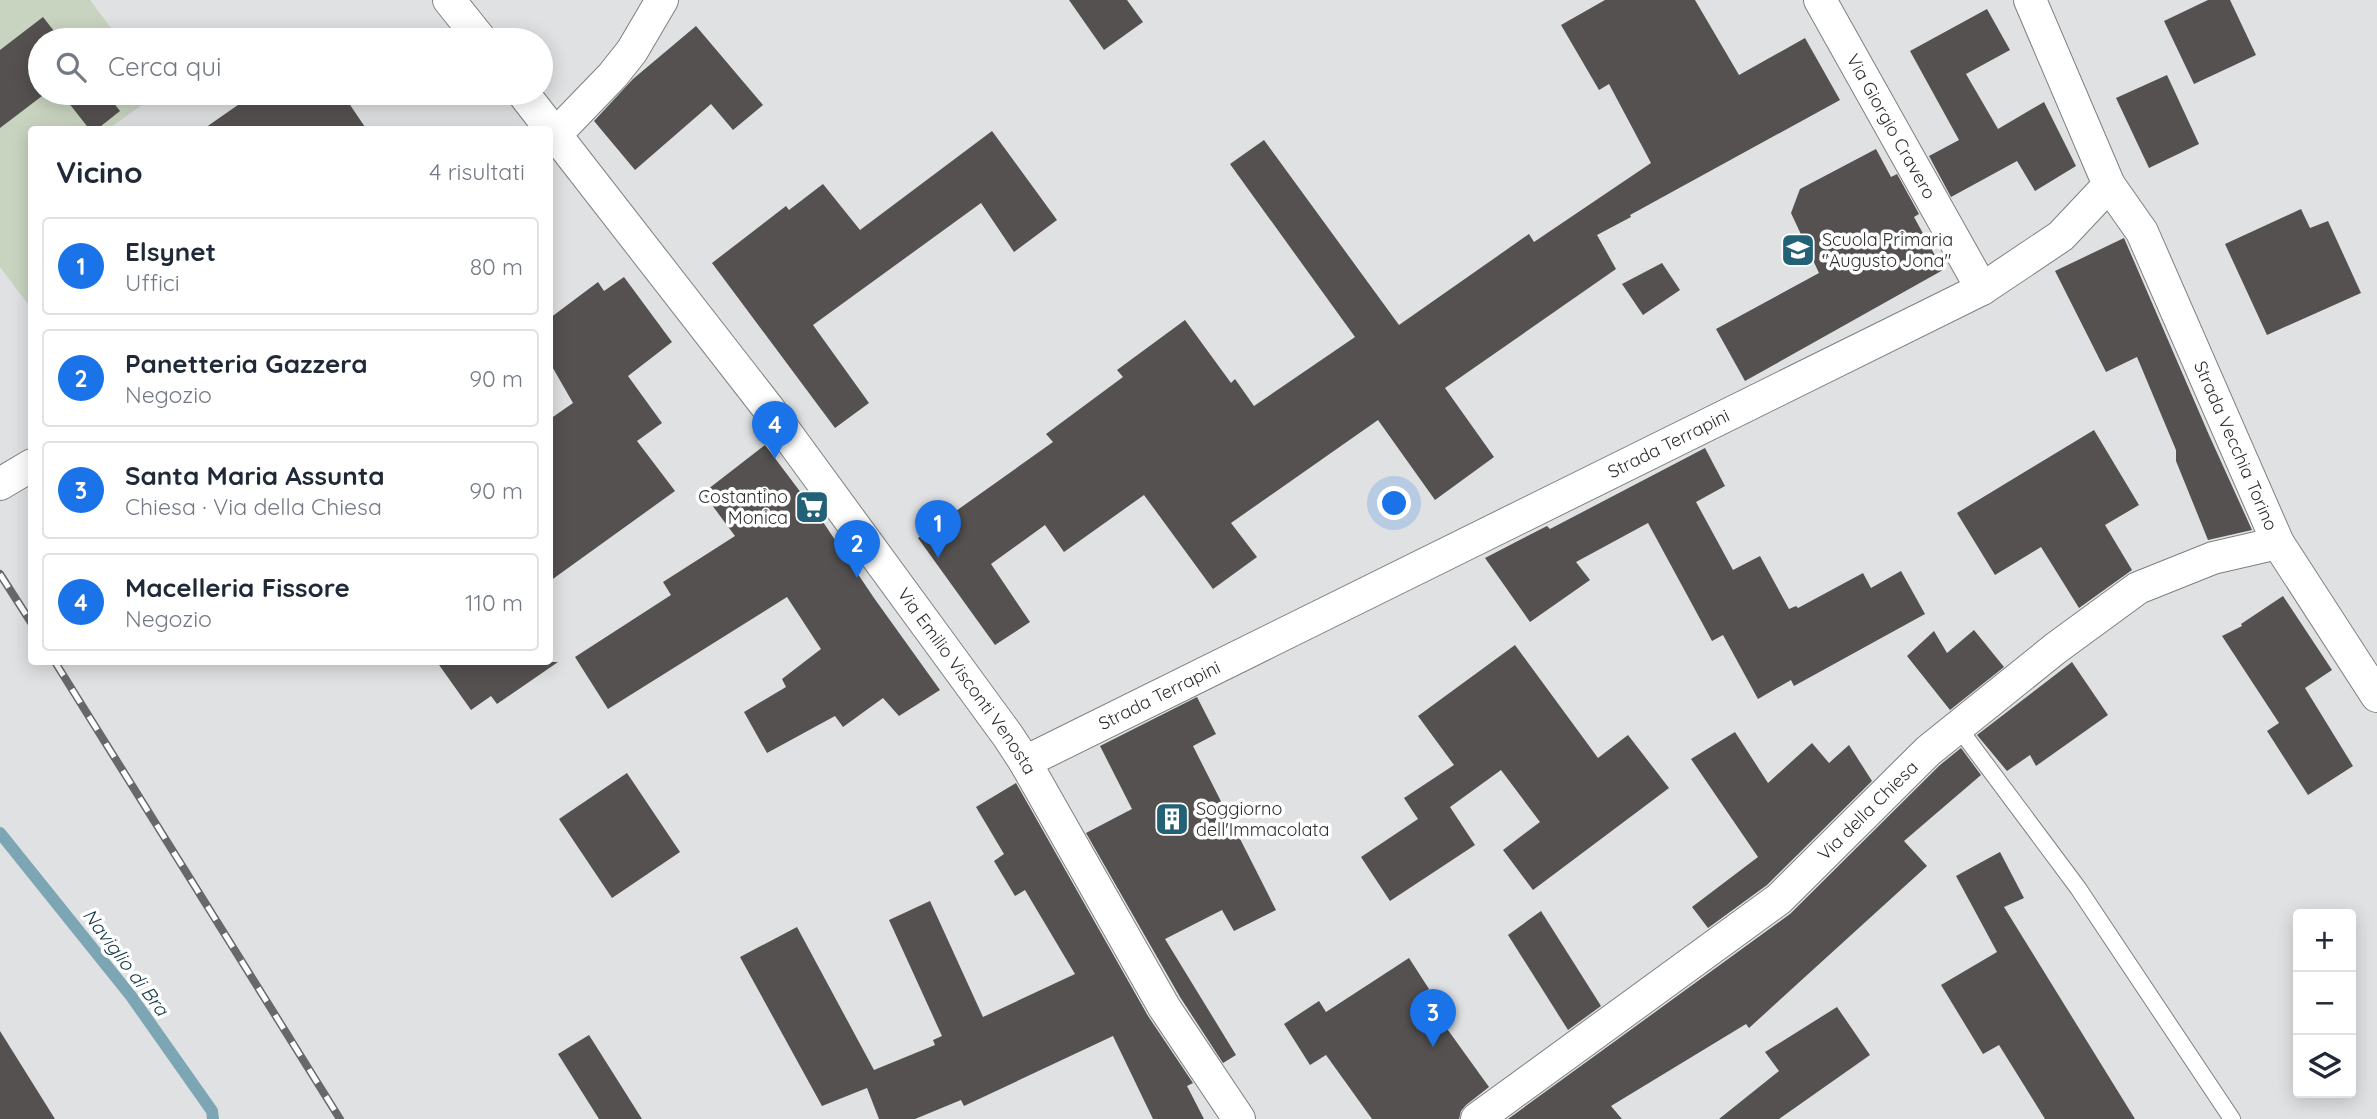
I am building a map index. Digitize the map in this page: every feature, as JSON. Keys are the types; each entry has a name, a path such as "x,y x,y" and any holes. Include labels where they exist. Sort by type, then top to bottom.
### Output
{"street":[{"path":"449,0 471,28"},
{"path":"559,154 632,51 662,0"},
{"name":"Via Giorgio Cravero","path":"1820,0 1982,289"},
{"path":"2030,0 2109,185"},
{"name":"Via Emilio Visconti Venosta","path":"530,105 542,126"},
{"name":"Via Emilio Visconti Venosta","path":"559,154 768,408 1025,762 1164,1007 1239,1119"},
{"name":"Strada Terrapini","path":"1025,762 1982,289 2061,236 2109,185"},
{"name":"Strada Vecchia Torino","path":"2109,185 2142,232 2278,543 2377,696"},
{"path":"0,484 28,467"},
{"name":"Via della Chiesa","path":"1477,1119 1779,900 1928,751 2056,648 2138,588 2213,558 2278,543"}],"lane":[{"path":"1958,727 2078,888 2232,1119"}],"green space":[{"path":"0,0 90,0 111,28 28,28 28,105 142,105 112,126 28,126 28,304 0,267"}],"building":[{"path":"1069,0 1127,0 1143,22 1104,50"},
{"path":"1605,0 1695,0 1739,75 1805,38 1840,100 1597,235 1616,269 1445,388 1494,457 1435,500 1378,420 1231,523 1257,557 1213,589 1144,495 1064,552 1045,525 991,564 1030,622 995,645 918,538 1053,442 1046,434 1123,377 1117,370 1185,320 1231,383 1235,379 1254,406 1355,337 1230,164 1264,140 1399,325 1529,234 1534,242 1651,163 1609,84 1599,90 1561,25"},
{"path":"2208,0 2230,0 2256,55 2194,84 2164,21"},
{"path":"1987,9 2010,50 1966,74 1998,129 2044,102 2076,166 2035,191 2017,161 1951,197 1929,156 1959,140 1910,51"},
{"path":"43,17 52,28 29,28"},
{"path":"696,26 763,105 733,130 711,104 635,170 594,121 633,79"},
{"path":"28,29 28,105 30,105 0,128 0,50"},
{"path":"2167,75 2199,144 2149,168 2116,98"},
{"path":"70,105 115,105 120,111 101,126 87,126"},
{"path":"238,105 350,105 364,126 208,126"},
{"path":"992,131 1057,220 1014,252 981,203 813,325 869,403 835,428 712,263 786,206 789,210 823,184 860,230"},
{"path":"1876,149 1891,177 1897,174 1919,214 1914,217 1943,270 1745,381 1716,329 1819,273 1791,213 1800,189"},
{"path":"2301,209 2310,228 2328,221 2361,293 2267,335 2225,244"},
{"path":"2124,238 2252,530 2208,540 2176,461 2176,450 2137,357 2106,372 2055,271"},
{"path":"1662,263 1680,290 1643,315 1622,284"},
{"path":"624,277 672,342 628,376 662,423 637,441 675,491 553,579 553,417 573,403 553,368 553,316 598,282 604,291"},
{"path":"2094,430 2139,505 2105,525 2132,570 2079,608 2041,547 1995,575 1957,513"},
{"path":"765,445 823,522 940,690 899,716 883,698 843,727 835,716 767,753 744,712 786,687 782,679 821,649 787,597 608,709 575,657 671,595 663,582 735,536 703,493"},
{"path":"1705,448 1725,486 1696,502 1733,570 1760,556 1789,609 1796,606 1798,608 1863,573 1871,588 1901,571 1925,614 1794,686 1791,680 1758,699 1723,635 1712,641 1648,523 1576,562 1590,580 1530,622 1485,558 1547,526 1550,529"},
{"path":"2283,596 2332,670 2305,688 2353,766 2308,795 2267,731 2279,723 2222,636 2242,626 2241,624"},
{"path":"1974,630 2004,667 1950,710 1907,656 1934,631 1947,653"},
{"path":"1515,645 1598,758 1628,735 1669,788 1533,890 1503,850 1540,822 1501,770 1450,807 1475,845 1390,901 1361,857 1418,819 1404,798 1454,765 1418,716"},
{"path":"553,662 558,662 497,704 491,696 471,710 439,665 553,665"},
{"path":"2072,662 2108,715 2036,766 2030,755 2007,771 1977,735"},
{"name":"Soggiorno dell'Immacolata","path":"1197,697 1216,734 1193,746 1276,910 1234,931 1222,910 1165,939 1236,1055 1223,1063 1180,997 1086,833 1132,809 1100,746"},
{"path":"1735,732 1768,783 1812,743 1829,763 1849,745 1872,781 1767,885 1708,928 1692,907 1758,857 1691,759"},
{"path":"1961,748 1981,775 1904,841 1927,866 1749,1028 1746,1024 1611,1106 1622,1119 1508,1119 1790,914 1940,765"},
{"path":"627,773 680,852 612,898 559,819"},
{"path":"1016,783 1148,1016 1193,1083 1187,1086 1204,1119 1153,1119 1113,1036 964,1106 961,1100 915,1119 879,1119 867,1088 822,1106 740,957 797,927 874,1070 935,1045 933,1040 942,1036 889,920 930,901 983,1017 1075,974 1025,890 1015,896 994,861 1004,854 976,807"},
{"path":"2000,852 2024,898 2004,907 2135,1119 2045,1119 1999,1045 1983,1054 1941,985 1997,952 1956,876"},
{"path":"1541,911 1601,1006 1568,1030 1508,935"},
{"path":"1409,958 1429,989 1422,994 1489,1087 1466,1105 1459,1119 1372,1119 1326,1055 1310,1065 1284,1024 1319,1001 1326,1012"},
{"path":"1837,1007 1870,1055 1779,1119 1719,1119 1779,1071 1765,1052"},
{"path":"0,1031 55,1119 0,1119"},
{"path":"589,1035 642,1119 599,1119 558,1054"}],"waterway":[{"name":"Naviglio di Bra","path":"0,833 131,996 212,1111 213,1119"}],"railway":[{"path":"0,574 28,618"},
{"path":"57,665 340,1119"}],"place":[{"name":"Scuola Primaria \"Augusto Jona\"","path":"1798,250"},
{"name":"Macelleria Fissore","path":"775,459"},
{"name":"Costantino Monica","path":"812,507"},
{"name":"Elsynet","path":"938,558"},
{"name":"Panetteria Gazzera","path":"857,578"},
{"name":"Soggiorno dell'Immacolata","path":"1172,819"},
{"name":"Santa Maria Assunta","path":"1433,1047"}]}
